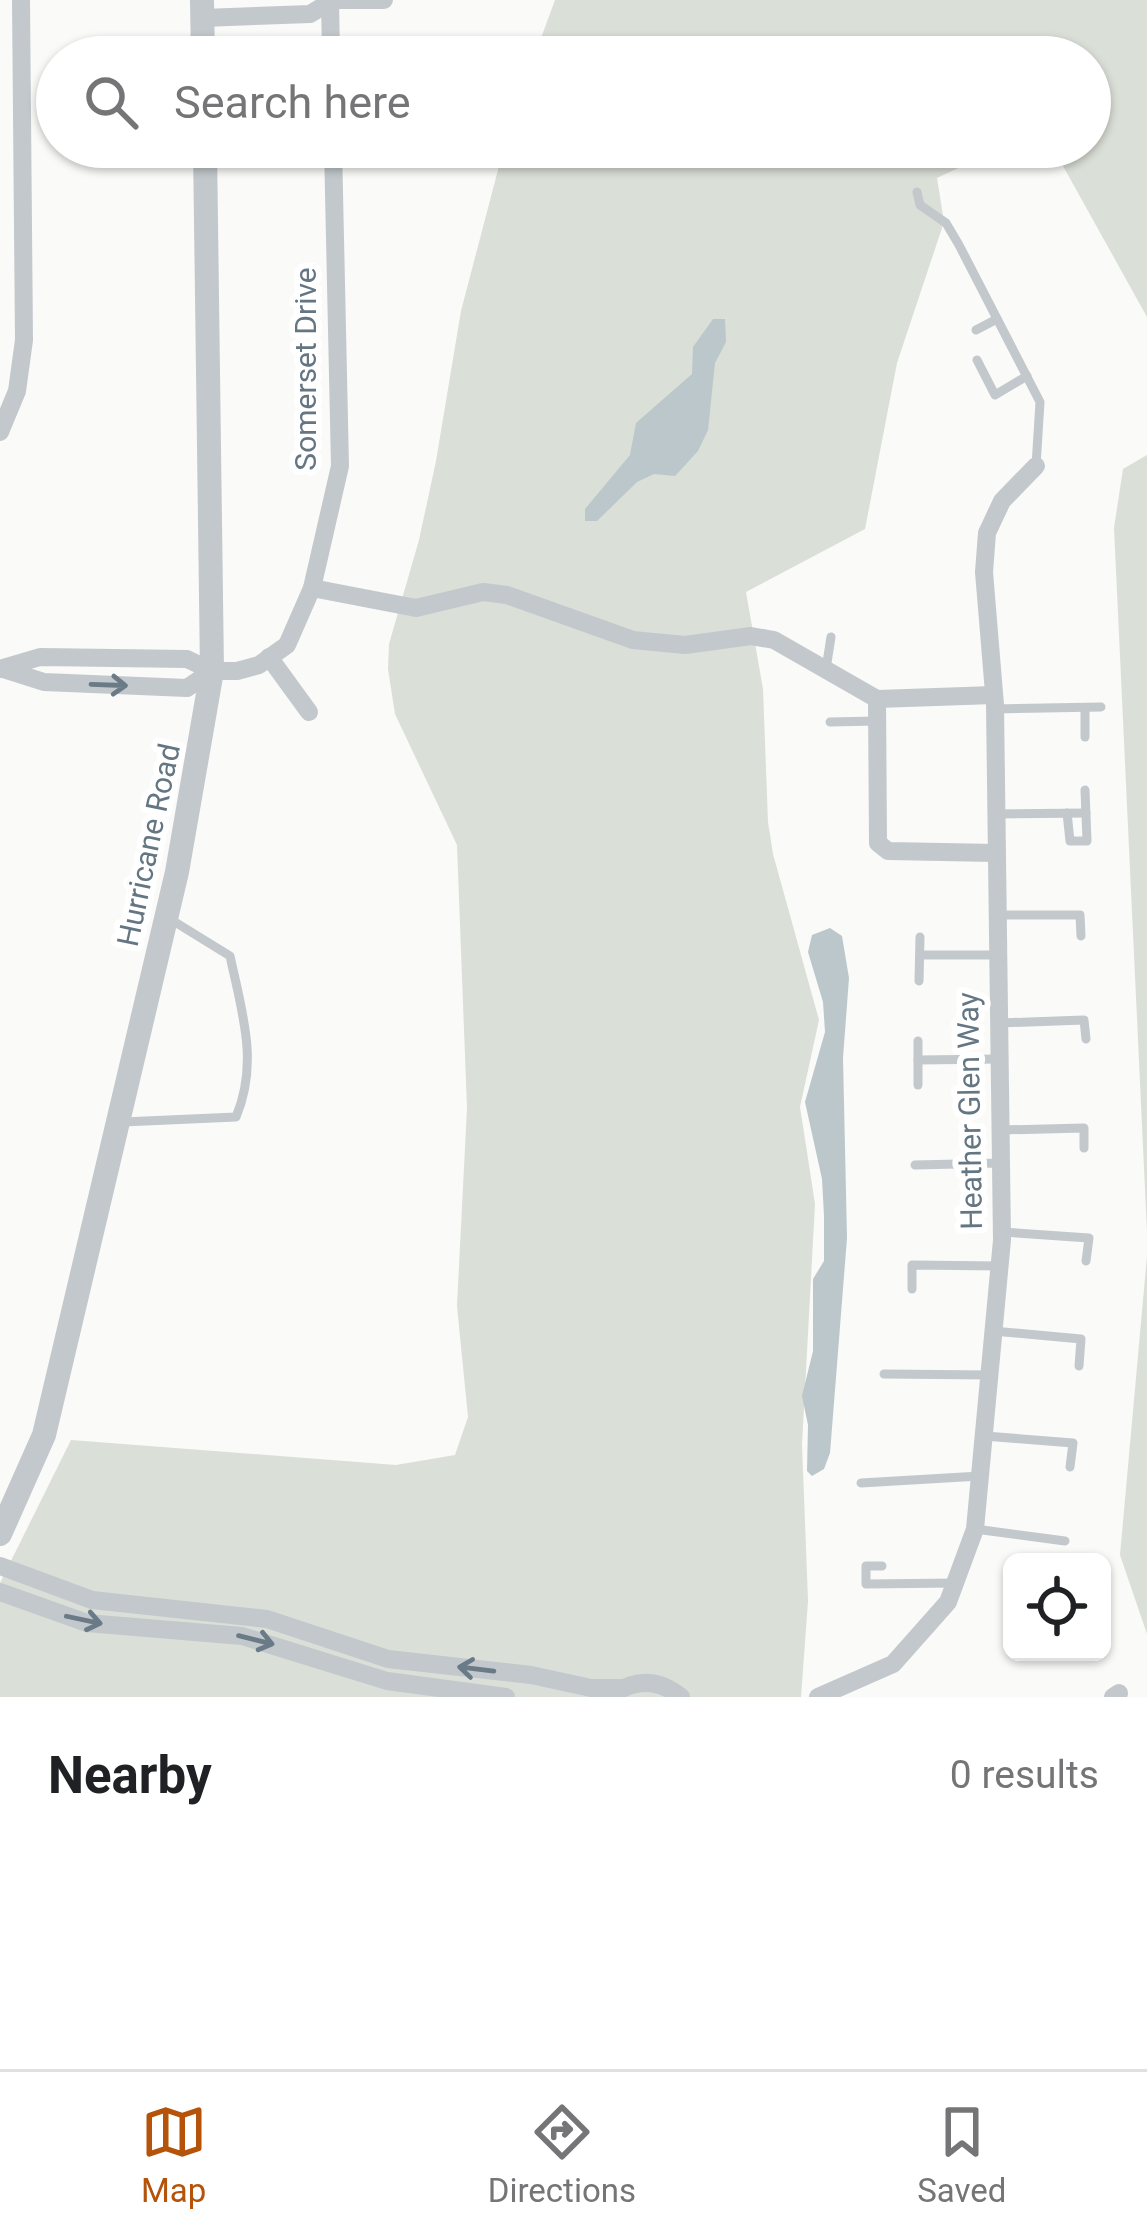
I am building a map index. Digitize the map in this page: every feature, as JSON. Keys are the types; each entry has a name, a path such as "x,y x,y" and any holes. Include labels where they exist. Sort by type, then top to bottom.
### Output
{"street":[{"path":"0,432 17,391 24,340 22,0"},
{"path":"328,0 330,36"},
{"path":"202,9 310,14 328,0 384,0"},
{"name":"Hurricane Road","path":"0,1534 44,1436 166,916 212,671 205,168"},
{"name":"Somerset Drive","path":"269,657 287,645 312,588 340,463 333,168"},
{"name":"Heather Glen Way","path":"818,1697 893,1664 948,1602 975,1529 1002,1232 995,702 984,572 987,533 1002,501 1036,466"},
{"path":"312,588 416,608 483,592 633,640 685,645 751,636 774,640 877,699 995,702"},
{"path":"1,668 40,657 124,658 187,659 212,671"},
{"path":"1,668 44,682 187,688 212,671 260,665 269,657 308,712"},
{"path":"877,699 878,843 888,851 996,853"},
{"path":"0,1565 92,1600 234,1612 388,1659 531,1675 602,1693 651,1682 681,1697"},
{"path":"0,1592 87,1623 242,1636 387,1681 506,1697"}],"lane":[{"path":"917,192 920,205 946,224 1040,402 1036,466"},
{"path":"976,330 997,319"},
{"path":"977,360 990,397 1027,376"},
{"path":"826,669 831,637"},
{"path":"995,702 1101,707"},
{"path":"1084,708 1084,737"},
{"path":"830,722 876,721"},
{"path":"1059,798 1070,841 1087,841 1085,790"},
{"path":"997,814 1086,813"},
{"path":"998,915 1079,915 1081,936"},
{"path":"118,1123 236,1118 249,1086 243,1018 230,956 166,916"},
{"path":"920,937 920,981"},
{"path":"920,956 998,955"},
{"path":"999,1023 1084,1020 1086,1040"},
{"path":"917,1085 918,1041"},
{"path":"918,1060 1000,1059"},
{"path":"1000,1130 1084,1129 1084,1148"},
{"path":"915,1165 1001,1163"},
{"path":"1002,1232 1088,1238 1086,1261"},
{"path":"912,1288 913,1265 1000,1266"},
{"path":"993,1331 1081,1340 1079,1366"},
{"path":"884,1374 990,1375"},
{"path":"985,1436 1073,1443 1070,1467"},
{"path":"861,1483 980,1476"},
{"path":"975,1529 1066,1541"},
{"path":"882,1566 866,1566 866,1584 956,1583"},
{"path":"29,1606 43,1581"},
{"path":"140,1628 145,1606"}],"shaded area":[{"path":"555,0 1147,0 1147,317 1064,168 1111,168 1111,36 542,36"},
{"path":"498,168 958,168 937,178 944,222 897,363 865,529 746,592 763,689 773,854 819,1020 800,1107 815,1204 802,1444 808,1601 801,1697 0,1697 0,1583 71,1440 396,1465 455,1455 468,1417 457,1306 467,1108 457,845 395,714 388,669 389,644 436,461 461,311"},
{"path":"713,319 725,319 726,342 715,363 708,430 698,451 675,476 654,474 637,482 597,521 585,521 585,509 630,455 636,423 692,374 693,347"},
{"path":"1147,455 1147,1232 1114,528 1123,469"},
{"path":"830,928 842,936 849,978 843,1058 847,1238 830,1453 824,1469 812,1476 807,1471 808,1425 802,1396 813,1351 813,1279 824,1261 824,1216 822,1179 805,1102 825,1032 823,1002 808,952 812,935"},
{"path":"1147,1256 1147,1634 1120,1555"}]}
